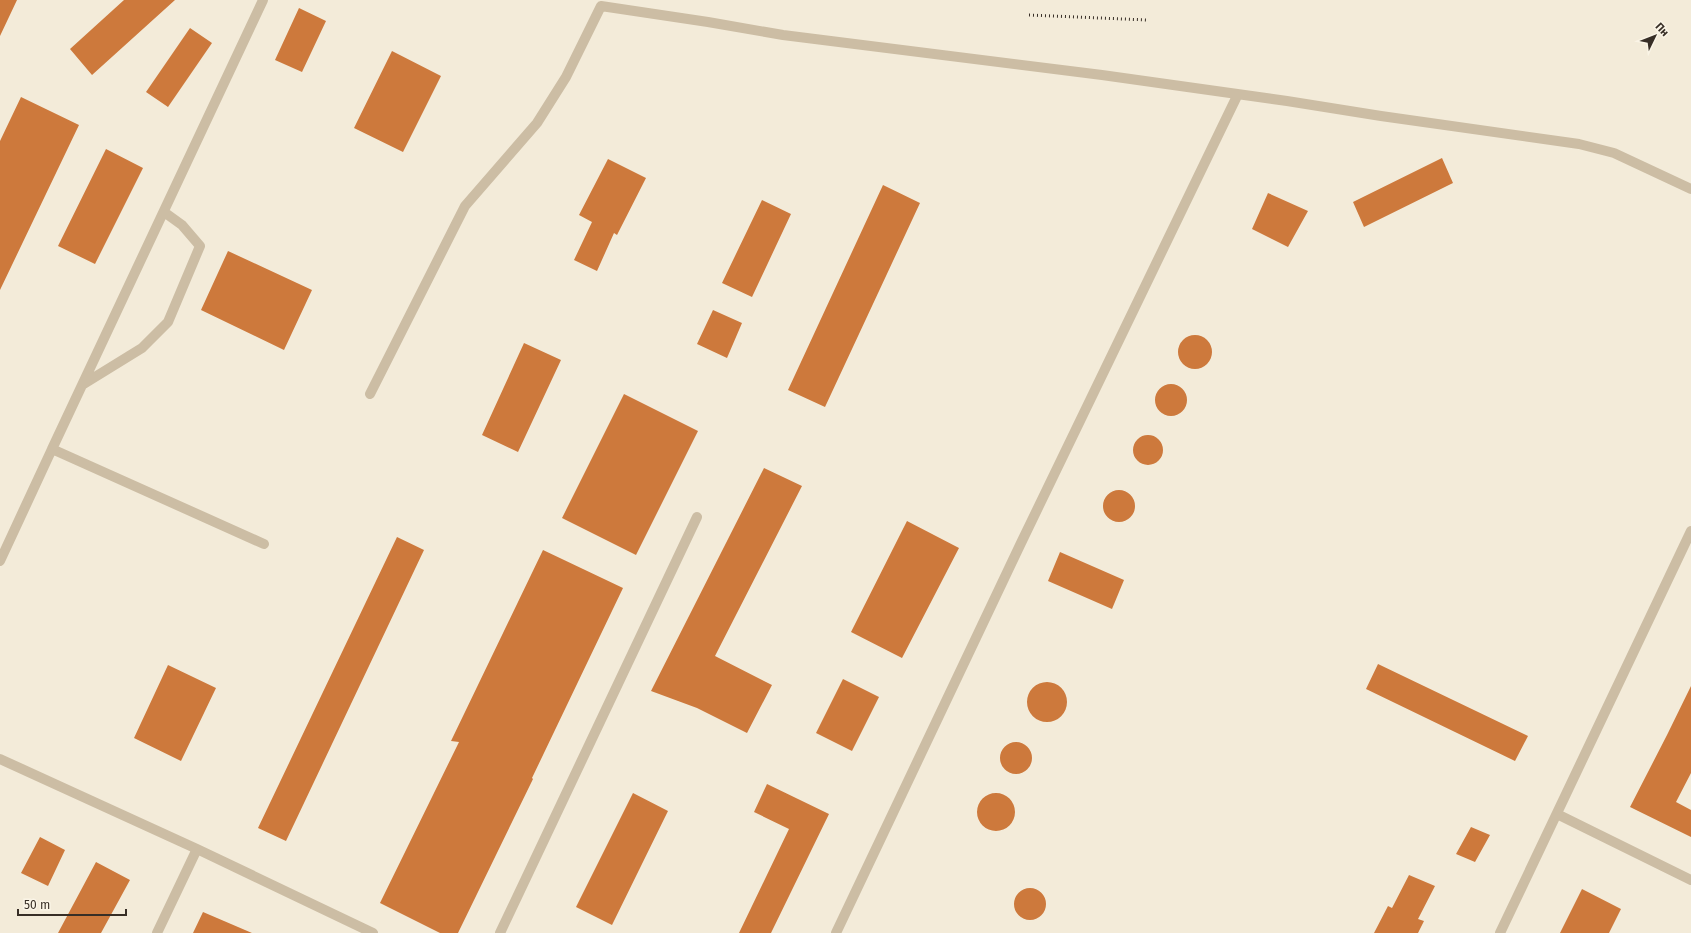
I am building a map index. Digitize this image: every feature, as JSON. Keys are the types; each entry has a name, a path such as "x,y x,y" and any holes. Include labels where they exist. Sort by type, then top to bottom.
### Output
{"lane":[{"path":"0,561 264,0"},
{"path":"370,394 465,206 537,123 566,77 601,6 783,34 1095,74 1579,144 1614,153 1691,189"},
{"path":"836,933 1021,543 1238,94"},
{"path":"82,385 142,348 168,322 200,246 182,225 164,212"},
{"path":"52,449 264,544"},
{"path":"500,933 697,517"},
{"path":"1500,933 1691,531"},
{"path":"0,759 197,849 373,933"},
{"path":"1557,814 1691,880"},
{"path":"157,933 197,849"}],"building":[{"path":"0,0 17,0 0,36"},
{"path":"124,0 175,0 92,75 70,49"},
{"path":"299,8 326,21 302,72 275,60"},
{"path":"190,28 212,43 168,107 146,92"},
{"path":"392,51 441,76 403,152 354,128"},
{"path":"21,97 79,125 0,290 0,141"},
{"path":"106,149 143,168 95,264 58,246"},
{"path":"1442,158 1453,183 1364,227 1353,202"},
{"path":"608,159 646,178 617,235 614,233 597,271 574,260 592,222 579,215"},
{"path":"883,185 920,203 825,407 788,390"},
{"path":"1268,193 1308,211 1288,247 1252,229"},
{"path":"762,200 791,214 752,297 722,283"},
{"path":"228,251 312,290 284,350 201,310"},
{"path":"713,310 742,323 727,358 697,344"},
{"path":"1195,335 1207,340 1212,352 1207,364 1195,369 1183,364 1178,352 1183,340"},
{"path":"524,343 561,360 518,452 482,435"},
{"path":"1168,384 1174,384 1184,391 1187,400 1186,406 1180,413 1174,416 1168,416 1158,409 1155,403 1155,397 1162,387"},
{"path":"624,394 698,431 636,555 562,518"},
{"path":"1148,435 1159,439 1163,450 1159,461 1148,465 1137,461 1133,450 1137,439"},
{"path":"764,468 802,486 715,656 772,685 747,733 697,708 651,691"},
{"path":"1119,490 1125,491 1132,497 1135,506 1134,512 1128,519 1119,522 1113,521 1106,515 1103,506 1104,500 1110,493"},
{"path":"907,521 959,548 902,658 851,632"},
{"path":"397,537 424,550 286,841 258,828"},
{"path":"543,550 623,588 532,778 533,779 458,933 440,933 380,903 459,742 451,741"},
{"path":"1060,552 1124,580 1112,609 1048,581"},
{"path":"1378,664 1528,736 1515,761 1366,689"},
{"path":"168,665 216,688 181,761 134,738"},
{"path":"843,679 879,697 852,751 816,733"},
{"path":"1051,682 1058,685 1064,691 1067,702 1066,710 1058,719 1051,722 1043,722 1036,719 1028,710 1027,698 1030,691 1039,683"},
{"path":"1691,686 1691,773 1676,802 1691,810 1691,837 1630,807"},
{"path":"1013,742 1019,742 1028,746 1032,758 1028,770 1019,774 1013,774 1004,770 1000,761 1000,755 1004,746"},
{"path":"767,784 829,814 771,933 739,933 789,829 754,812"},
{"path":"633,793 668,811 612,925 576,907"},
{"path":"996,793 1006,796 1012,802 1015,812 1012,822 1006,828 996,831 986,828 980,822 977,812 980,802 986,796"},
{"path":"1471,827 1490,835 1475,862 1456,854"},
{"path":"40,837 65,850 48,886 21,873"},
{"path":"96,862 130,880 101,933 58,933"},
{"path":"1409,875 1435,886 1418,919 1424,921 1418,933 1374,933 1388,906 1392,908"},
{"path":"1027,888 1033,888 1042,892 1046,904 1042,916 1033,920 1027,920 1018,916 1014,907 1014,901 1018,892"},
{"path":"1582,889 1621,909 1609,933 1560,933"},
{"path":"203,912 252,933 193,933"}],"railway":[{"path":"1029,15 1147,20"}]}
